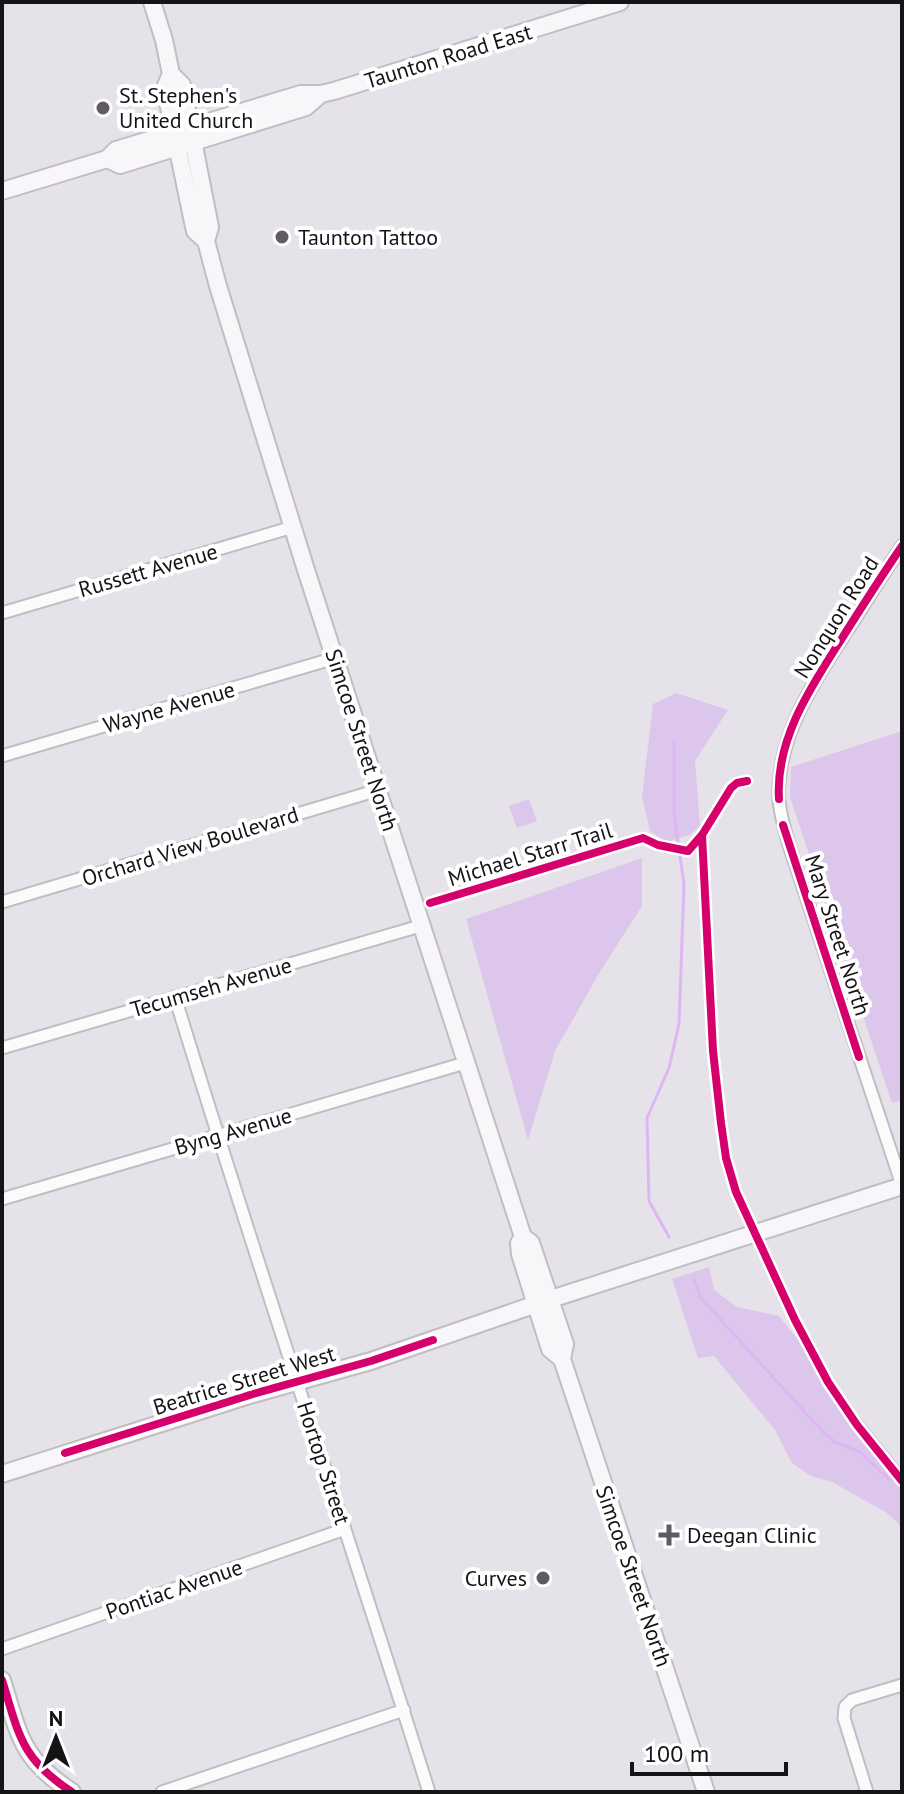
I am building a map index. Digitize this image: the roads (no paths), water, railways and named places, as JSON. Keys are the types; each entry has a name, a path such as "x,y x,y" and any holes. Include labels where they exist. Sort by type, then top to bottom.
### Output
{"main road":[{"name":"Simcoe Street North","path":"152,2 171,74 182,85 210,227 206,241 218,286 420,926 523,1237 519,1243 520,1254 543,1302 550,1349 562,1359 706,1792"},
{"name":"Taunton Road East","path":"2,191 107,159 116,150 175,140 301,94 321,94 620,2"},
{"name":"Simcoe Street North","path":"171,74 165,88 175,140 195,231 206,241"},
{"name":"Beatrice Street West","path":"2,1474 253,1394 371,1361 902,1185"},
{"path":"2,1680 28,1752 48,1776 72,1792"}],"street":[{"name":"Russett Avenue","path":"2,613 293,527"},
{"name":"Nonquon Road","path":"783,825 779,788 788,737 816,680 902,546"},
{"name":"Wayne Avenue","path":"2,756 335,658"},
{"name":"Orchard View Boulevard","path":"2,902 378,790"},
{"name":"Mary Street North","path":"783,825 902,1185"},
{"name":"Tecumseh Avenue","path":"2,1048 420,926"},
{"name":"Hortop Street","path":"175,997 429,1792"},
{"name":"Byng Avenue","path":"2,1199 465,1063"},
{"name":"Pontiac Avenue","path":"2,1649 345,1529"},
{"path":"867,1792 844,1718 845,1707 852,1700 902,1685"},
{"path":"162,1792 404,1710"}],"waterway":[{"path":"669,1237 649,1201 647,1118 669,1068 679,1024 684,884 674,814 674,743"},
{"path":"694,1279 701,1298 822,1431 835,1442 860,1452 890,1480 896,1480"}],"place":[{"name":"St. Stephen's United Church","path":"103,108"},
{"name":"Taunton Tattoo","path":"282,237"},
{"name":"Deegan Clinic","path":"669,1535"},
{"name":"Curves","path":"543,1578"}]}
